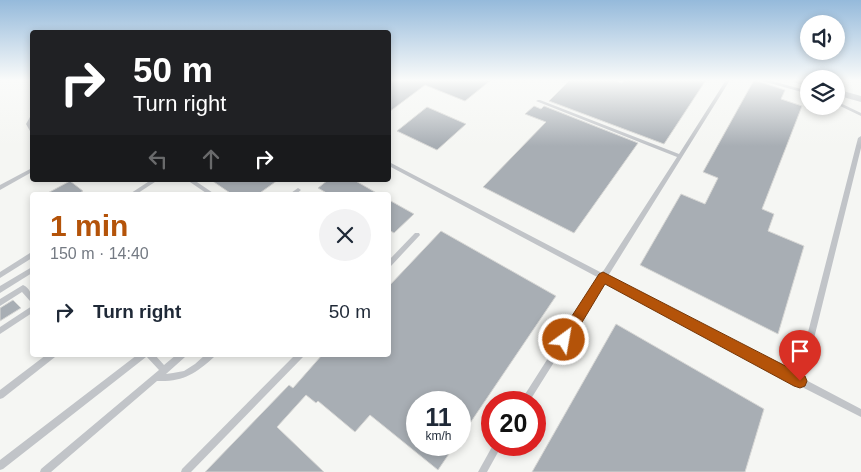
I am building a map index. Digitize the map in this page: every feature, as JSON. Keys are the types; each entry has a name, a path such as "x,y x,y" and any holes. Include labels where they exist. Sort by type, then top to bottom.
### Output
{"lane":[{"path":"538,102 680,156"},
{"path":"532,391 714,102"},
{"path":"845,107 861,115"},
{"path":"800,381 861,138"},
{"path":"391,165 861,413"},
{"path":"0,188 30,171"},
{"path":"136,192 152,182"},
{"path":"193,182 208,192"},
{"path":"391,262 417,236"},
{"path":"0,276 30,256"},
{"path":"0,290 30,271"},
{"path":"0,303 24,288 30,296"},
{"path":"0,331 30,311"},
{"path":"0,395 49,357"},
{"path":"0,466 140,357"},
{"path":"152,357 164,370"},
{"path":"44,472 180,357"},
{"path":"156,377 180,377 188,374 209,357"},
{"path":"185,472 298,357"},
{"path":"482,472 491,456"}],"building":[{"path":"391,102 402,102 391,110"},
{"path":"552,102 692,102 664,144"},
{"path":"742,102 790,102 800,105 800,111 762,209 774,214 768,231 804,246 778,334 640,265 681,194 705,204 718,178 703,172"},
{"path":"534,106 541,109 544,106 638,143 574,233 483,187 546,122 525,114"},
{"path":"427,107 466,124 437,150 397,131"},
{"path":"68,182 71,182 83,191 82,192 50,192"},
{"path":"214,182 275,182 261,192 229,192"},
{"path":"326,182 357,182 375,192 325,192 318,188"},
{"path":"391,201 414,214 394,233 391,231"},
{"path":"441,231 556,296 492,391 481,391 481,407 471,422 471,391 406,391 406,444 370,415 355,432 318,401 316,403 306,395 277,427 324,472 205,472 289,385 293,388 320,357 391,357 391,284"},
{"path":"13,300 21,308 0,321 0,308"},
{"path":"616,324 764,409 745,472 532,472 541,456 546,456 546,447"},
{"path":"421,456 448,456 438,470"}],"route":[{"path":"564,340 603,277 800,381"}]}
